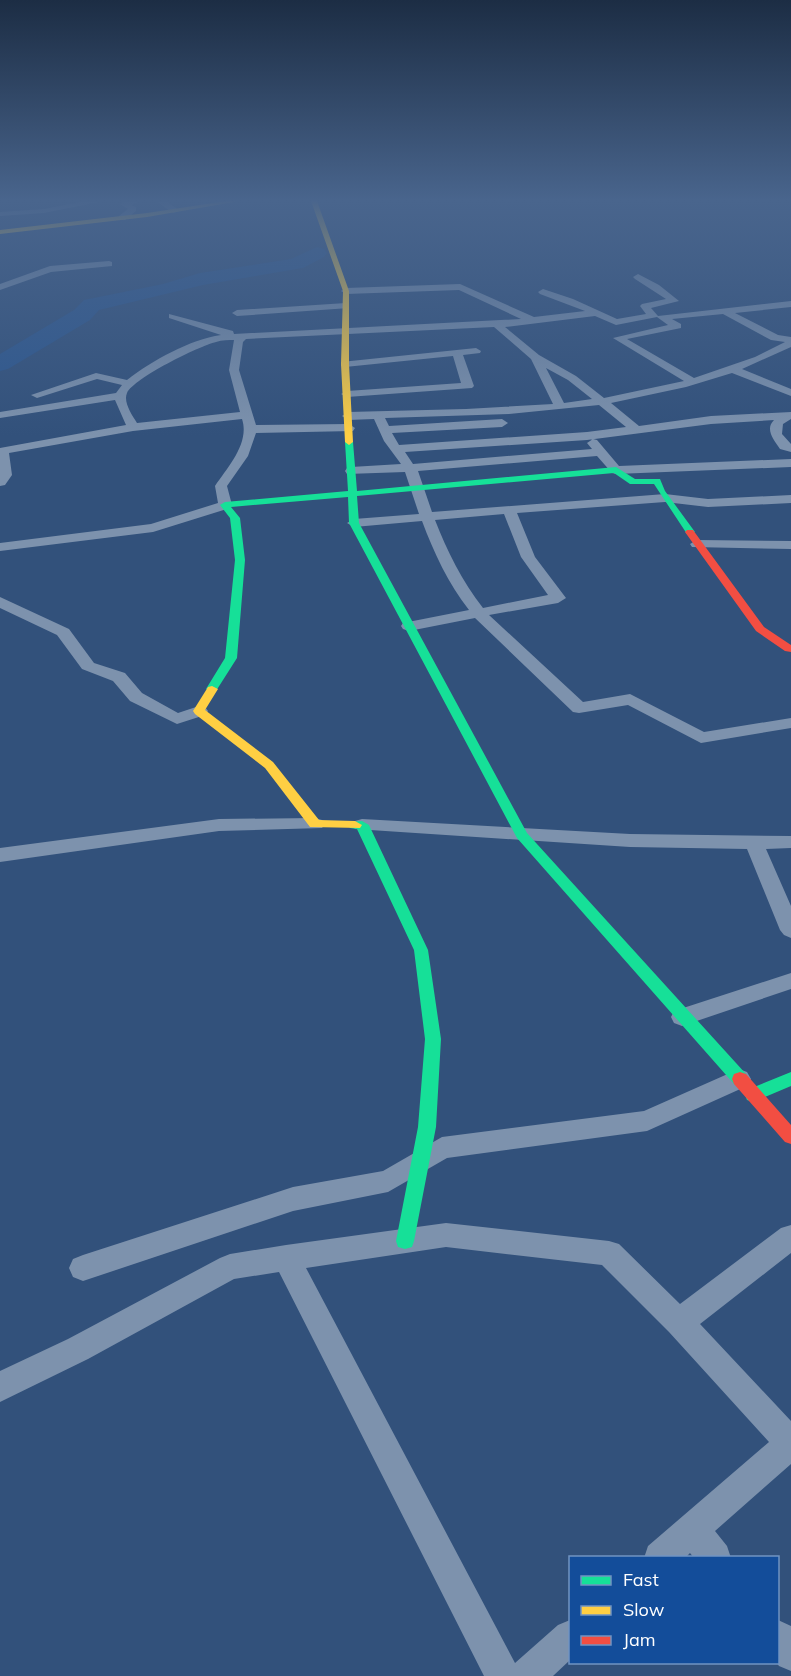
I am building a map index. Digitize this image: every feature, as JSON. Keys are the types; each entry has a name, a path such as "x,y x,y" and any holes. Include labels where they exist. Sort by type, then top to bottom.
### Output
{"street":[{"path":"0,287 22,279"},
{"path":"342,279 346,291 345,364 354,523 522,835 791,1137"},
{"path":"543,292 616,322 653,316 645,306 674,302 642,279"},
{"path":"346,291 460,287 534,321"},
{"path":"694,382 618,338 677,326 662,317 791,304"},
{"path":"237,313 346,306"},
{"path":"727,312 790,344"},
{"path":"133,427 120,401 122,392 130,384 182,353 212,339 497,325 597,313"},
{"path":"172,316 211,330 243,336"},
{"path":"497,325 535,357 572,378 637,430"},
{"path":"0,602 63,632 88,666 119,677 136,697 177,719 199,711 231,658 240,560 235,518 225,505 221,486 242,456 251,429 234,370 238,342 243,336"},
{"path":"251,429 348,422 378,415 544,408 603,402 658,393 694,382 762,359 790,344"},
{"path":"345,364 476,351"},
{"path":"347,394 468,386 457,353"},
{"path":"535,357 560,406"},
{"path":"732,369 791,393"},
{"path":"37,395 96,376 130,384"},
{"path":"0,415 121,396"},
{"path":"385,430 550,420 544,408"},
{"path":"0,482 6,475 1,450 133,427 246,415"},
{"path":"378,415 395,449 411,469 415,487 440,551 465,595 488,624 579,708 630,699 701,738 791,723"},
{"path":"395,449 587,436 711,420 790,415"},
{"path":"790,415 777,423 776,434 784,446 791,448"},
{"path":"459,426 499,480"},
{"path":"587,436 616,470 633,482 657,481 665,498 697,544 760,629 790,651"},
{"path":"351,471 411,469 601,452"},
{"path":"0,547 153,528 225,505 616,470 791,463"},
{"path":"354,523 665,498 708,503 791,499"},
{"path":"409,626 558,598 542,581 523,549 509,510"},
{"path":"697,544 791,545"},
{"path":"199,711 268,765 315,824"},
{"path":"0,855 219,825 363,825 465,829 586,840 791,842"},
{"path":"363,825 421,950 433,1039 427,1127 405,1241"},
{"path":"754,843 791,930"},
{"path":"682,1017 791,981"},
{"path":"83,1268 293,1199 388,1181 442,1148 647,1121 746,1087 791,1079"},
{"path":"0,1387 78,1349 230,1267 446,1235 609,1253 679,1322 791,1443 661,1556"},
{"path":"679,1322 791,1237"},
{"path":"286,1258 503,1676"},
{"path":"692,1529 714,1556"},
{"path":"527,1676 569,1638"},
{"path":"779,1639 791,1654"}],"waterway":[{"path":"0,364 82,315 92,305 167,289 199,279"}],"traffic: fast":[{"path":"349,442 354,523 522,835 740,1079"},
{"path":"212,689 231,658 240,560 235,518 225,505 616,470 633,482 657,481 661,491 690,532"},
{"path":"355,825 362,825 421,950 433,1039 427,1127 405,1241"},
{"path":"753,1095 791,1079"}],"traffic: slow":[{"path":"342,279 346,291 345,364 349,442"},
{"path":"212,689 199,711 269,765 315,824 355,825"}],"traffic: jam":[{"path":"690,532 760,629 789,649"},
{"path":"740,1079 791,1137"}]}
